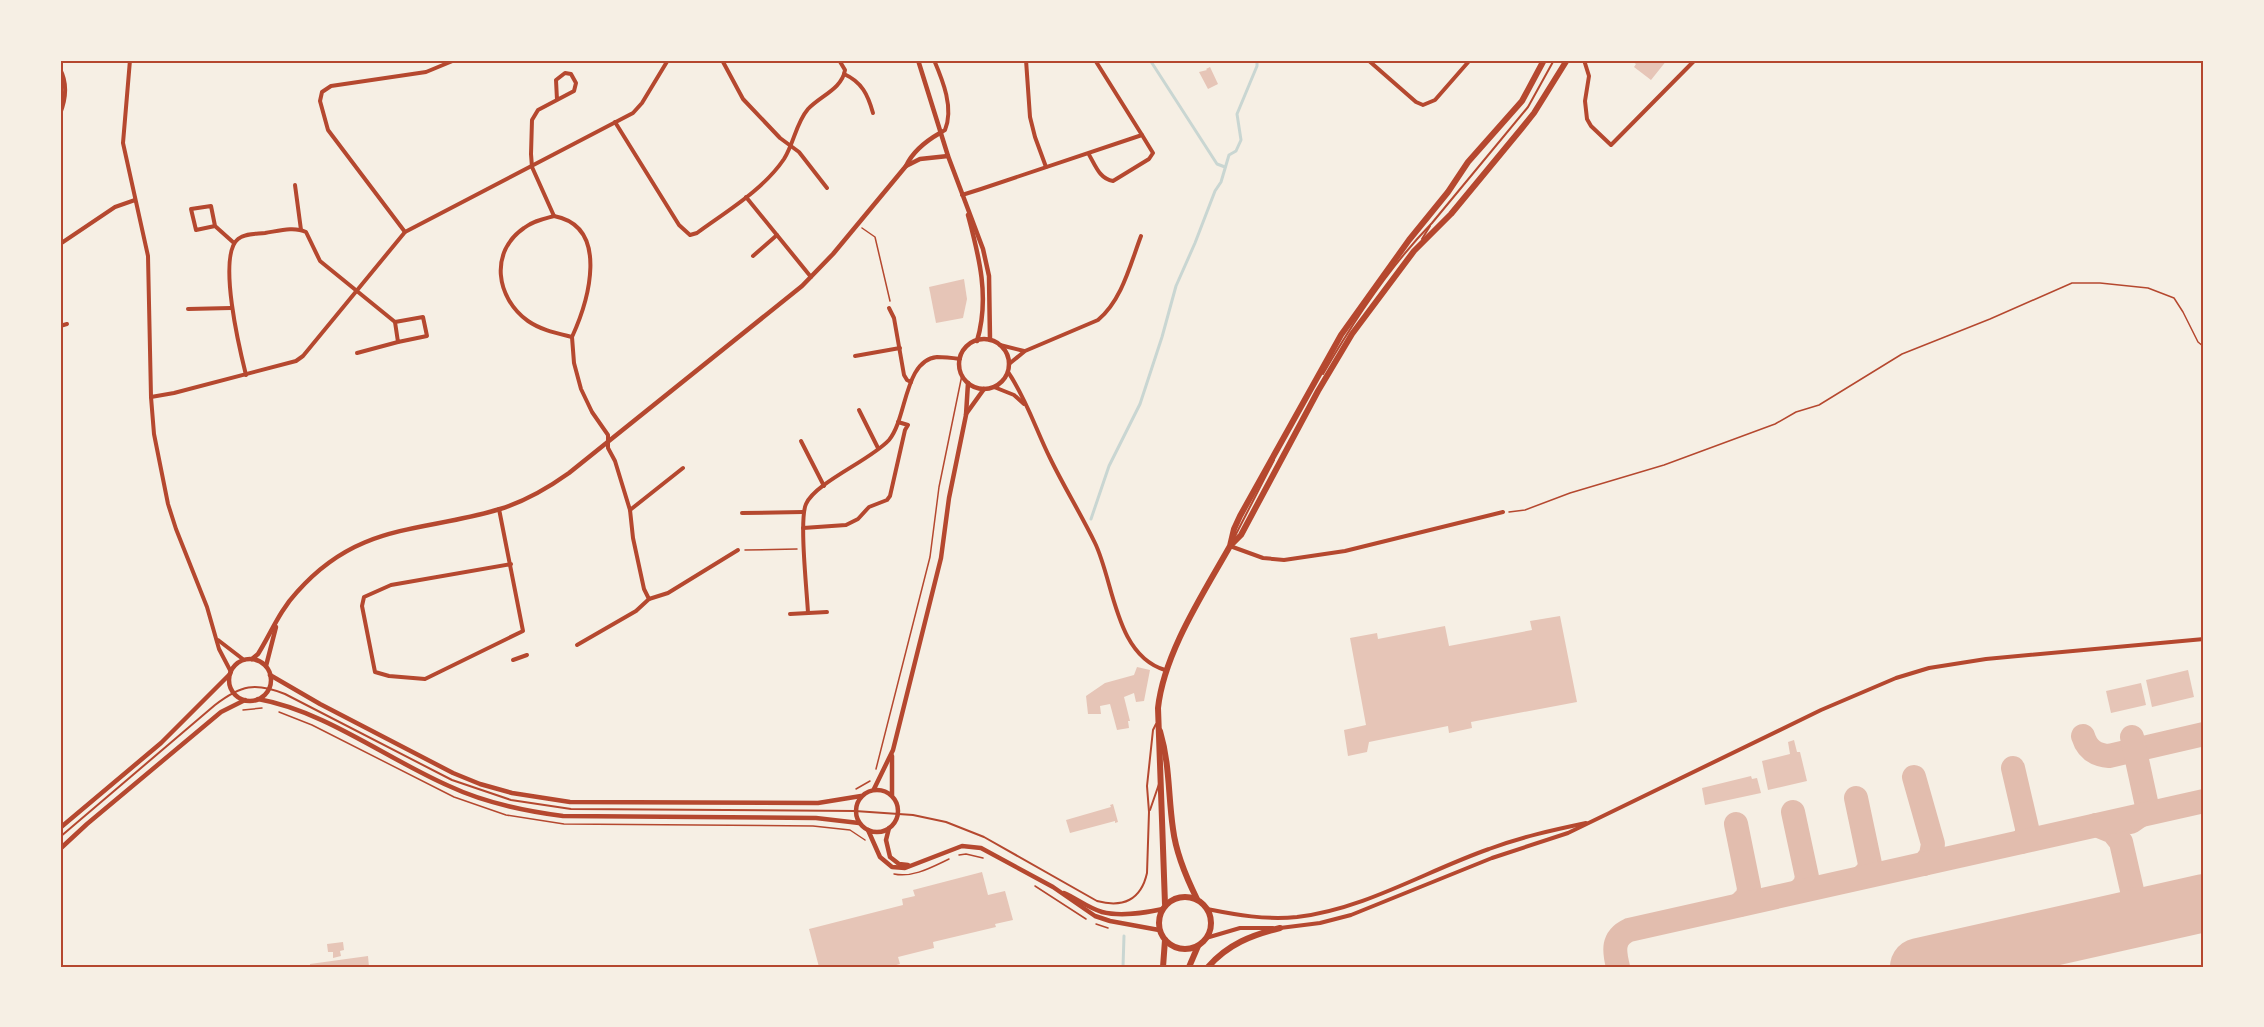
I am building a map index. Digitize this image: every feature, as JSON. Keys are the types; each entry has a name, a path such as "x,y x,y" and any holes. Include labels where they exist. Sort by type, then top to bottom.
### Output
{"main road":[{"path":"1198,946 1185,949 1174,947 1165,940 1159,930 1164,907 1157,722 1159,696 1165,670 1230,546 1234,529 1250,496 1341,335 1468,162 1522,101 1544,60"},
{"path":"1230,546 1241,535 1272,474 1342,349 1419,244 1451,214 1522,128 1566,60"},
{"path":"1157,722 1168,766 1172,823 1176,844 1189,884 1210,917 1206,938 1198,946 1189,967"},
{"path":"1164,907 1171,900 1197,899"},
{"path":"1208,967 1220,955 1243,940 1280,928"},
{"path":"1163,967 1165,940"}],"street":[{"path":"130,60 123,143 148,256 154,434 168,504 176,529 207,607 219,649 231,673 230,681 233,692 245,700"},
{"path":"405,232 328,130 320,101 322,92 331,86 426,72 455,60"},
{"path":"151,397 296,361 303,356 405,232 532,167 638,109 668,60"},
{"path":"722,60 743,99 780,138 792,146 827,188"},
{"path":"615,122 679,225 690,235 697,233 769,179 792,146 800,123 808,110 841,81 844,74 843,65 839,60"},
{"path":"918,60 940,133 979,236 989,276 990,340"},
{"path":"60,828 161,743 231,673 237,664 252,659 258,654 290,599 316,572 335,558 364,542 397,531 499,509 549,487 787,299 811,277 858,225 906,166 910,157 926,141 945,130 948,117 944,89 934,60"},
{"path":"1026,60 1030,117 1046,167"},
{"path":"1088,153 1104,178 1109,181 1116,180 1151,157 1152,151 1095,60"},
{"path":"1368,60 1416,102 1423,105 1436,100 1470,60"},
{"path":"1584,60 1589,76 1585,101 1587,119 1591,126 1611,145 1695,60"},
{"path":"60,69 65,86 65,97 60,114"},
{"path":"554,216 532,167 532,120 538,110 557,100 576,87 571,74 566,73 556,80 557,100"},
{"path":"844,74 857,81 868,96 873,113"},
{"path":"962,195 1142,135"},
{"path":"906,166 920,159 948,156"},
{"path":"295,185 301,230"},
{"path":"962,195 982,277 983,312 977,341"},
{"path":"746,197 811,277"},
{"path":"60,244 115,207 135,200"},
{"path":"215,226 196,230 191,209 211,206 215,226 234,243"},
{"path":"572,337 543,329 528,321 511,305 501,284 501,262 506,248 514,237 532,223 554,216 568,220 579,229 590,250 586,297 572,337 574,363 581,389 592,412 608,435 608,448 615,461 630,510 633,538 644,589 649,599"},
{"path":"246,375 231,308 230,255 234,243 244,235 301,230 306,232 320,261 395,322 398,342"},
{"path":"753,256 777,235"},
{"path":"1009,364 1025,351 1098,320 1116,298 1141,236"},
{"path":"188,309 231,308"},
{"path":"889,308 894,318 904,375 911,382"},
{"path":"357,353 427,336 423,317 395,322"},
{"path":"60,326 67,324"},
{"path":"1000,345 1008,356 1009,364 1008,372 1002,382 984,389 968,383 962,375 960,359 966,348 977,341 990,340 1025,351"},
{"path":"855,356 900,348"},
{"path":"808,613 803,512 810,497 890,439 911,382 919,367 930,359 939,357 960,359"},
{"path":"1008,372 1018,387 1050,460 1096,546 1119,618 1127,634 1152,666 1165,670"},
{"path":"874,789 893,750 941,558 949,498 966,415 968,383"},
{"path":"994,387 1014,395 1026,405"},
{"path":"966,415 984,389"},
{"path":"859,410 878,448"},
{"path":"803,528 846,525 858,519 869,507 887,500 890,496 908,425 898,422"},
{"path":"801,441 824,486"},
{"path":"630,510 683,468"},
{"path":"499,509 511,564 523,631 425,679 389,676 375,672 362,606 364,597 383,587 511,564"},
{"path":"742,513 803,512"},
{"path":"1230,546 1263,558 1284,560 1345,551 1503,512"},
{"path":"577,645 636,611 649,599 668,593 738,550"},
{"path":"790,614 827,612"},
{"path":"258,699 269,688 270,675 266,666 277,621"},
{"path":"1206,938 1240,928 1280,928 1320,923 1351,915 1492,858 1568,833 1855,694 1918,671 1986,659 2204,639"},
{"path":"217,640 244,660"},
{"path":"513,660 527,655"},
{"path":"252,659 266,666"},
{"path":"60,849 221,712 245,700 258,699 282,704 317,719 449,787 509,807 563,816 816,818 860,824 868,830 879,832 894,824 898,813 897,804 891,795 880,789 874,789 861,796 818,803 570,802 523,795 480,784 453,773 320,704 270,675"},
{"path":"891,795 893,750"},
{"path":"860,824 855,811 861,796"},
{"path":"1207,909 1249,918 1274,918 1308,915 1340,908 1532,834 1590,822"},
{"path":"889,828 887,845 890,857 899,864 914,865"},
{"path":"868,830 880,857 888,865 904,868 953,848 971,846 990,852 1100,911 1127,914 1164,907"},
{"path":"1532,834 1534,844"},
{"path":"1056,889 1084,910 1102,919 1159,930"}],"lane":[{"path":"1230,546 1289,434 1343,340 1418,237 1528,107 1554,60"},
{"path":"1419,244 1432,223"},
{"path":"60,837 233,692 251,687 269,688 285,694 452,780 511,800 571,808 855,811 898,813 930,818 963,828 990,840 1097,901 1119,904 1137,895 1145,881 1149,812 1147,786 1153,730 1157,722"},
{"path":"1149,812 1168,766"}],"path":[{"path":"858,225 875,237 890,299 889,308"},
{"path":"1503,512 1525,510 1570,493 1664,465 1775,424 1797,412 1819,405 1902,354 2072,283 2100,283 2148,288 2174,298 2184,312 2198,342 2204,347"},
{"path":"853,791 872,780 882,748 930,557 941,478 962,375"},
{"path":"738,550 804,548"},
{"path":"237,710 266,708"},
{"path":"272,709 312,724 454,797 506,815 564,824 813,826 850,830 857,833 867,843"},
{"path":"958,855 975,855 987,859"},
{"path":"891,873 908,875 951,858"},
{"path":"1032,883 1059,903 1088,920 1110,928"}],"building":[{"path":"1630,60 1667,60 1651,80 1634,67 1636,64"},
{"path":"1210,67 1218,84 1208,89 1199,72"},
{"path":"964,279 967,299 963,318 936,323 929,287"},
{"path":"1560,616 1577,702 1471,722 1472,728 1449,733 1448,726 1369,742 1367,752 1348,756 1344,730 1366,725 1350,638 1377,633 1378,639 1445,626 1449,646 1532,630 1530,621"},
{"path":"1137,667 1150,670 1144,701 1136,702 1134,693 1124,697 1130,721 1128,721 1129,728 1117,730 1110,704 1100,706 1101,714 1088,714 1086,696 1105,683 1134,675"},
{"path":"2188,670 2194,697 2152,707 2146,680"},
{"path":"2141,683 2146,705 2111,713 2106,691"},
{"path":"1794,740 1797,752 1800,752 1807,781 1768,790 1762,761 1790,754 1788,742"},
{"path":"1751,776 1752,779 1757,778 1761,793 1705,805 1702,788"},
{"path":"1113,804 1118,822 1070,833 1066,820 1111,807 1110,805"},
{"path":"982,872 988,895 1005,891 1013,920 995,924 996,927 933,942 934,948 898,957 900,964 889,967 819,967 809,929 903,905 902,899 915,896 913,890"},
{"path":"343,942 344,950 340,951 341,956 333,958 333,952 328,952 327,944"},
{"path":"368,956 369,967 310,967 310,964"}],"waterway":[{"path":"1150,60 1217,164 1225,167"},
{"path":"1091,519 1109,466 1140,404 1176,286 1215,191 1221,182 1229,155 1236,151 1241,140 1237,114 1257,66 1257,60"},
{"path":"1123,967 1124,936"}],"taxiway":[{"path":"2083,736 2092,750 2109,756 2204,734"},
{"path":"2131,822 2144,813 2147,806 2132,737"},
{"path":"2013,768 2027,828 2027,835 2021,842"},
{"path":"1914,777 1933,844 1931,855 1924,864"},
{"path":"1856,798 1870,864 1868,871 1862,877"},
{"path":"1618,967 1617,941 1623,933 1629,930 2204,801"},
{"path":"1793,812 1807,877 1805,885 1799,891"},
{"path":"1736,824 1749,888 1748,896 1739,905"},
{"path":"2096,825 2113,832 2121,842 2134,899 2132,911 2118,922"},
{"path":"2134,899 2144,911 2158,913"}],"runway":[{"path":"1919,967 2204,903"}]}
